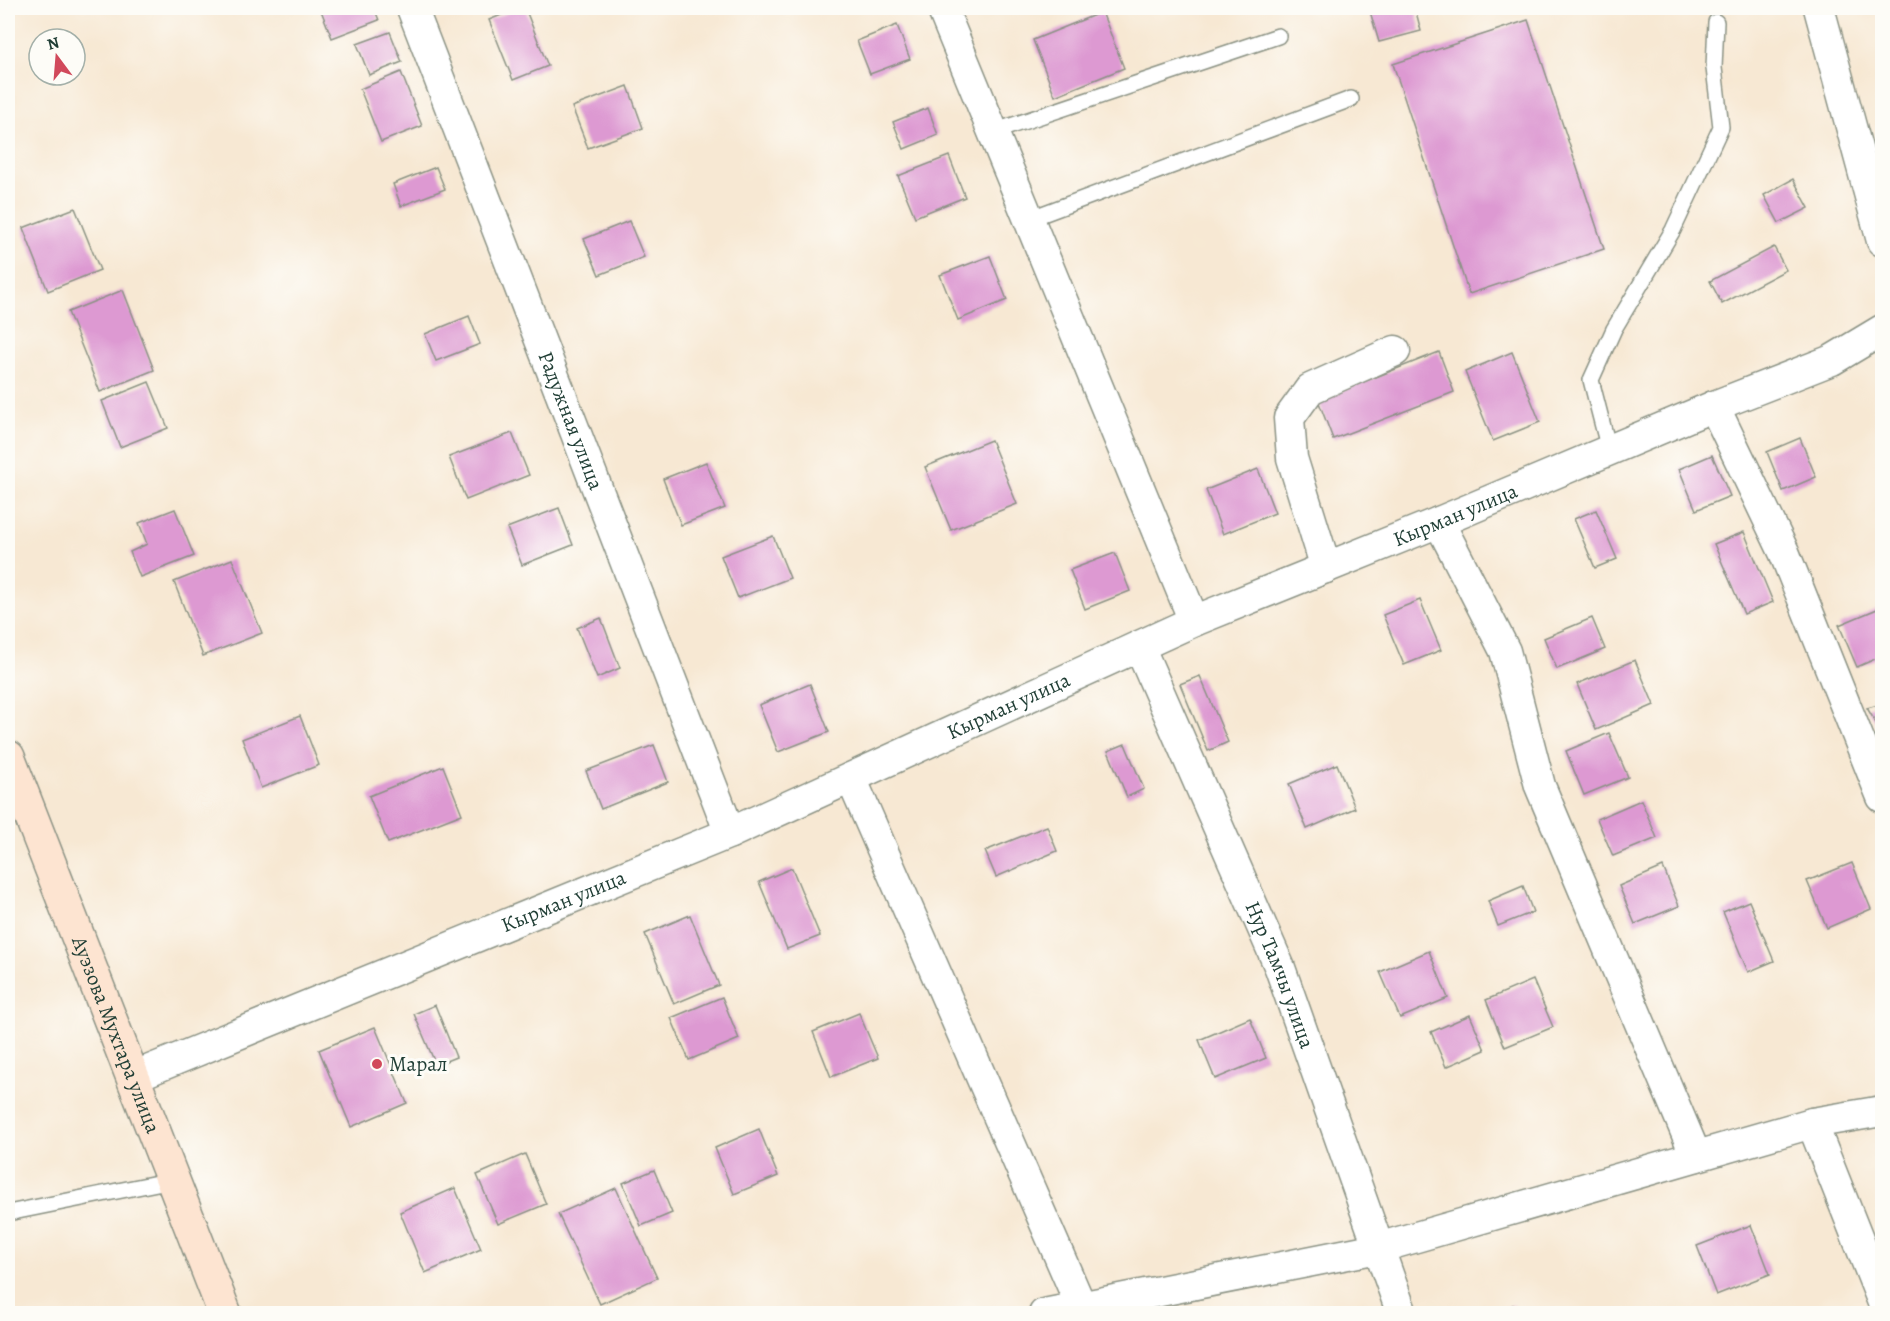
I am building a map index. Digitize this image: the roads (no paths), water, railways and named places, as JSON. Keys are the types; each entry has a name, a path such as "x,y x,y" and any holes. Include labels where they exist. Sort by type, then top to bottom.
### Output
{"main road":[{"name":"Ауэзова Мухтара улица","path":"8,758 225,1314"}],"street":[{"name":"Радужная улица","path":"412,8 730,833"},
{"path":"942,8 1194,621"},
{"path":"1819,8 1882,241"},
{"name":"Кырман улица","path":"133,1077 730,833 1194,621 1439,522 1714,406 1833,360 1882,330"},
{"path":"1326,568 1292,458 1289,418 1310,389 1395,351"},
{"path":"1714,406 1784,552 1882,797"},
{"path":"1439,522 1505,651 1540,786 1696,1156"},
{"name":"Нур Тамчы улица","path":"1139,646 1280,968 1402,1314"},
{"path":"851,778 1081,1306"},
{"path":"1044,1314 1378,1248 1812,1123 1882,1111"},
{"path":"1812,1123 1882,1300"}],"lane":[{"path":"1610,450 1592,380 1614,329 1673,230 1720,127 1714,68 1716,22"},
{"path":"993,132 1278,36"},
{"path":"1029,219 1351,99"},
{"path":"8,1213 172,1180"}],"place":[{"name":"Марал","path":"377,1064"}]}
